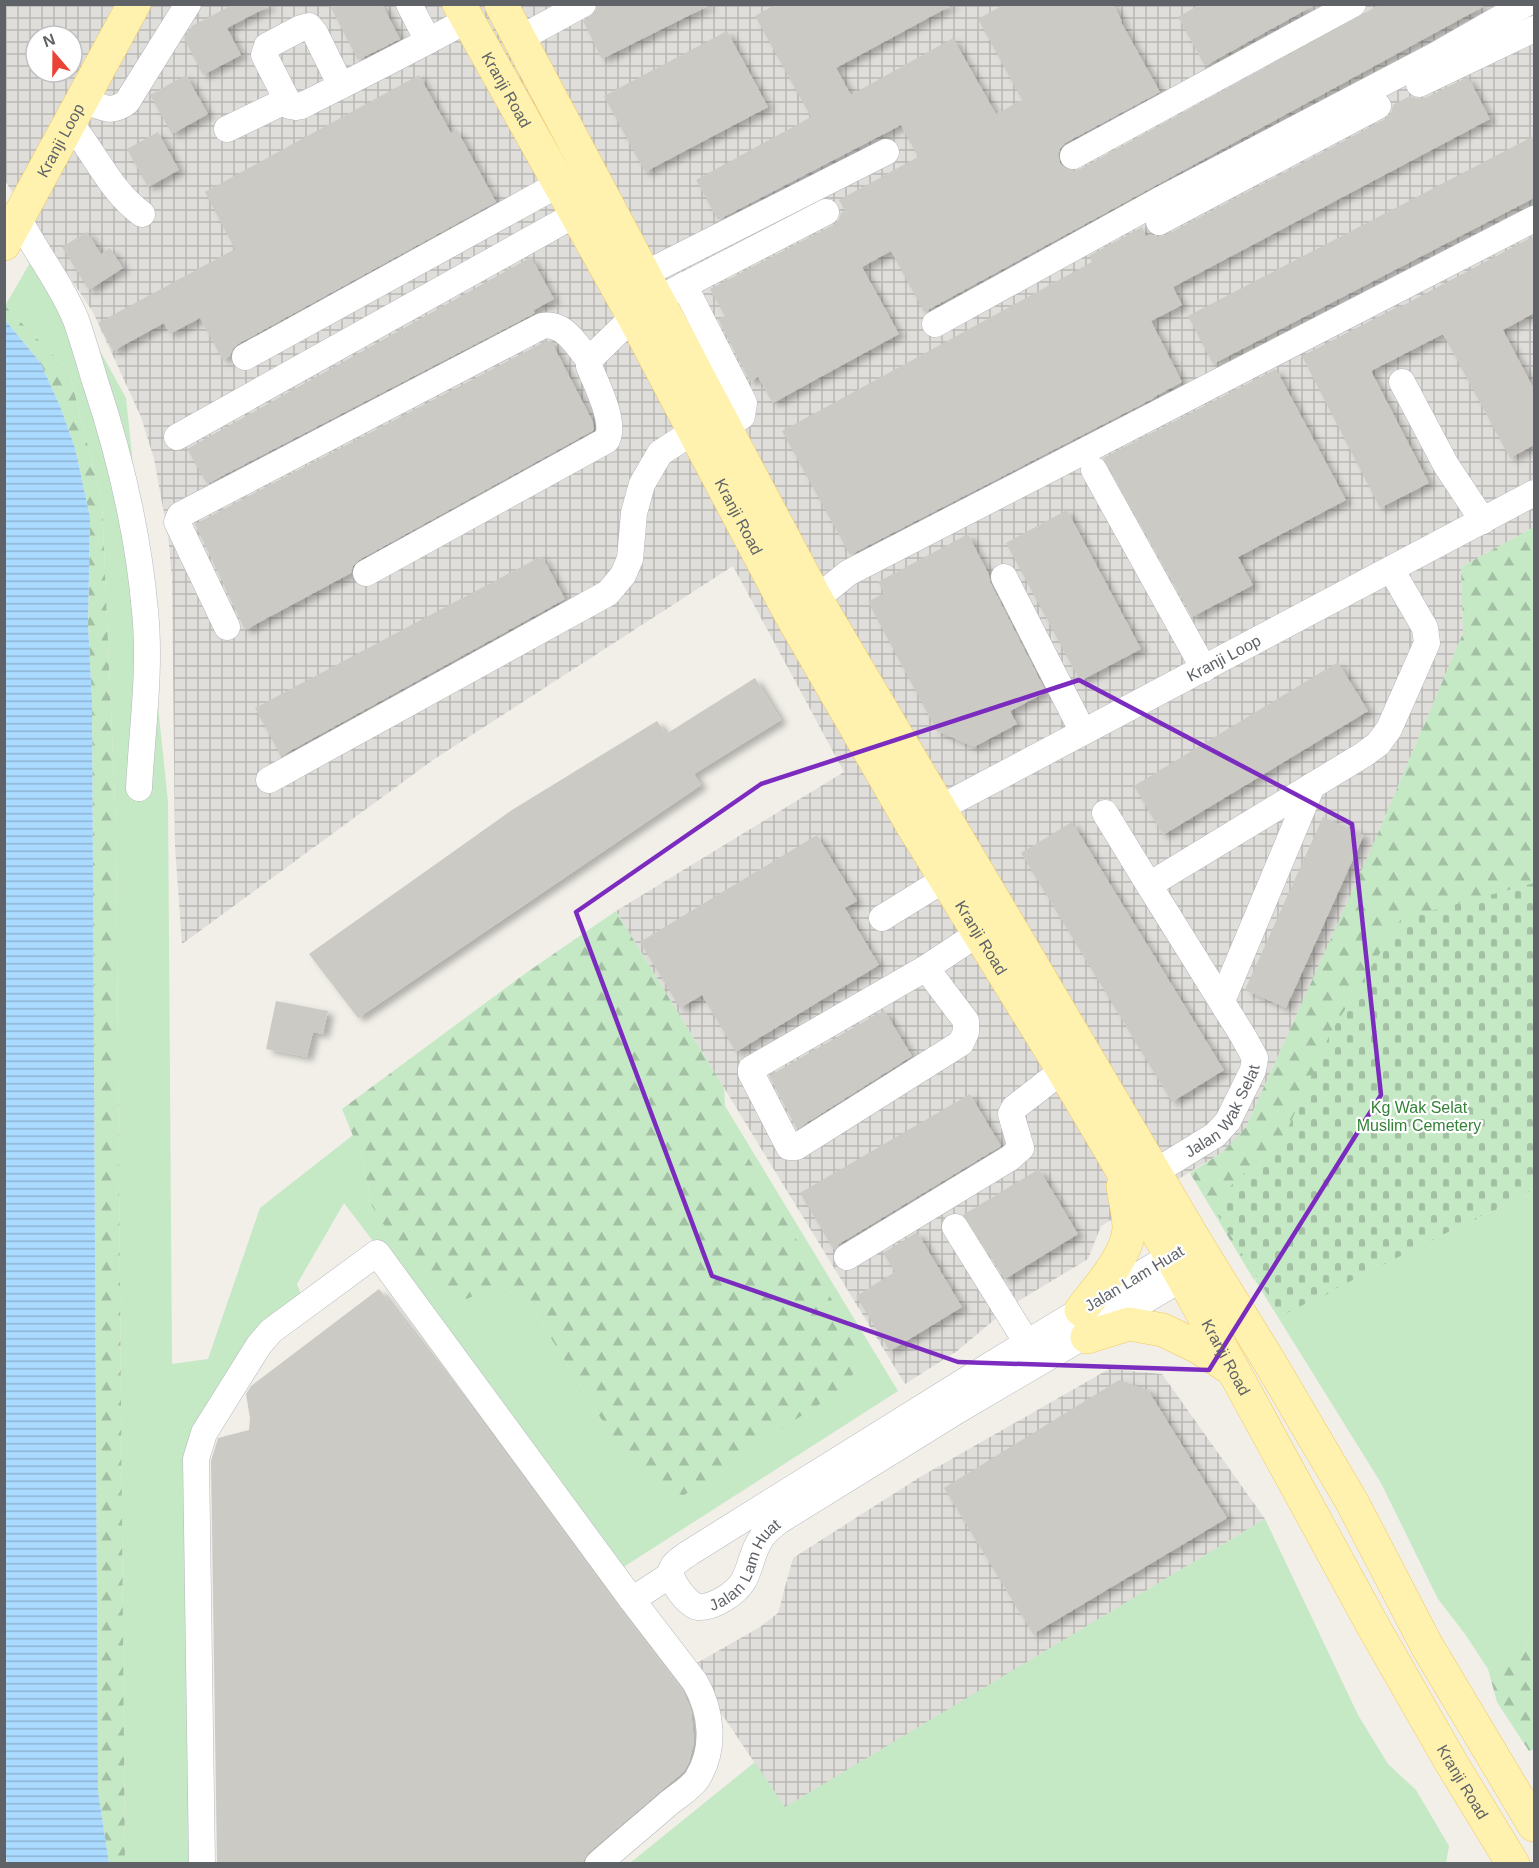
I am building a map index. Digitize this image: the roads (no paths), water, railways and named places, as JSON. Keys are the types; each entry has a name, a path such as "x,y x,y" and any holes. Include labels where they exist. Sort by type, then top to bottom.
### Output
{"main road":[{"name":"Kranji Loop","path":"11,231 134,4"},
{"name":"Kranji Road","path":"501,4 654,294 710,429 792,615 925,815 1155,1172 1232,1368 1378,1636 1452,1764 1513,1863"},
{"name":"Kranji Road","path":"463,12 576,214 654,294"},
{"name":"Kranji Road","path":"710,429 811,588 925,815 945,879 1120,1167 1189,1260 1352,1502 1428,1646 1534,1825"},
{"path":"1120,1167 1129,1227 1127,1241 1084,1323 1129,1324 1163,1330 1200,1348 1232,1368"},
{"path":"1322,1530 1352,1502"},
{"path":"1482,1863 1488,1849 1486,1819"}],"street":[{"path":"142,214 130,206 113,186 83,139 77,111 118,109 127,102 188,4"},
{"path":"409,4 429,41"},
{"path":"519,39 583,4"},
{"path":"1073,156 1353,4"},
{"path":"935,324 1160,200 1436,55 1525,4"},
{"path":"341,86 312,28 306,26 267,46 264,54 290,106 296,107 341,86 429,41 463,12"},
{"path":"1159,222 1444,71 1534,28"},
{"path":"227,129 287,100"},
{"path":"366,573 607,440 610,434 605,405 589,366 590,360 654,294 886,152"},
{"path":"245,357 559,184"},
{"path":"654,294 826,212"},
{"path":"177,437 576,214"},
{"path":"811,588 848,573 1534,219"},
{"path":"11,231 30,240 54,274 76,320 114,438 128,496 145,611 147,654 139,788"},
{"path":"227,627 177,522 180,515 542,326 550,325 564,330 590,360"},
{"path":"1402,382 1446,465 1483,521"},
{"path":"269,780 608,593 623,575 630,559 634,513 642,484 660,453 710,429"},
{"path":"1094,470 1204,669"},
{"name":"Kranji Loop","path":"925,815 1534,494"},
{"path":"1149,885 1378,744 1389,729 1427,643 1425,628 1392,569"},
{"path":"1004,576 1083,732"},
{"path":"1222,1001 1312,786"},
{"name":"Jalan Wak Selat","path":"1105,813 1255,1058 1253,1070 1228,1121 1195,1148 1155,1172"},
{"path":"882,918 945,879"},
{"path":"926,968 966,1021 966,1032 961,1043 796,1147 789,1147 751,1069 926,968 979,933"},
{"path":"847,1257 1010,1158 1021,1148 1011,1114 1014,1108 1063,1070"},
{"path":"955,1227 1027,1343"},
{"path":"202,1863 196,1460 204,1433 259,1345 271,1331 377,1253 695,1682 706,1705 711,1730 705,1758 696,1780 598,1863"},
{"name":"Jalan Lam Huat","path":"1084,1323 1060,1325 1027,1343 689,1552 671,1568 670,1575 687,1601 696,1607 710,1606 723,1600 745,1581 763,1536 779,1521 960,1409 1084,1323 1189,1260"},
{"path":"632,1600 670,1575"}],"water":[{"path":"5,320 40,362 60,406 75,448 90,517 88,625 92,700 98,1792 109,1863 7,1863 4,1849"}],"park label":[{"name":"Kg Wak Selat Muslim Cemetery","path":"1419,1116"}]}
